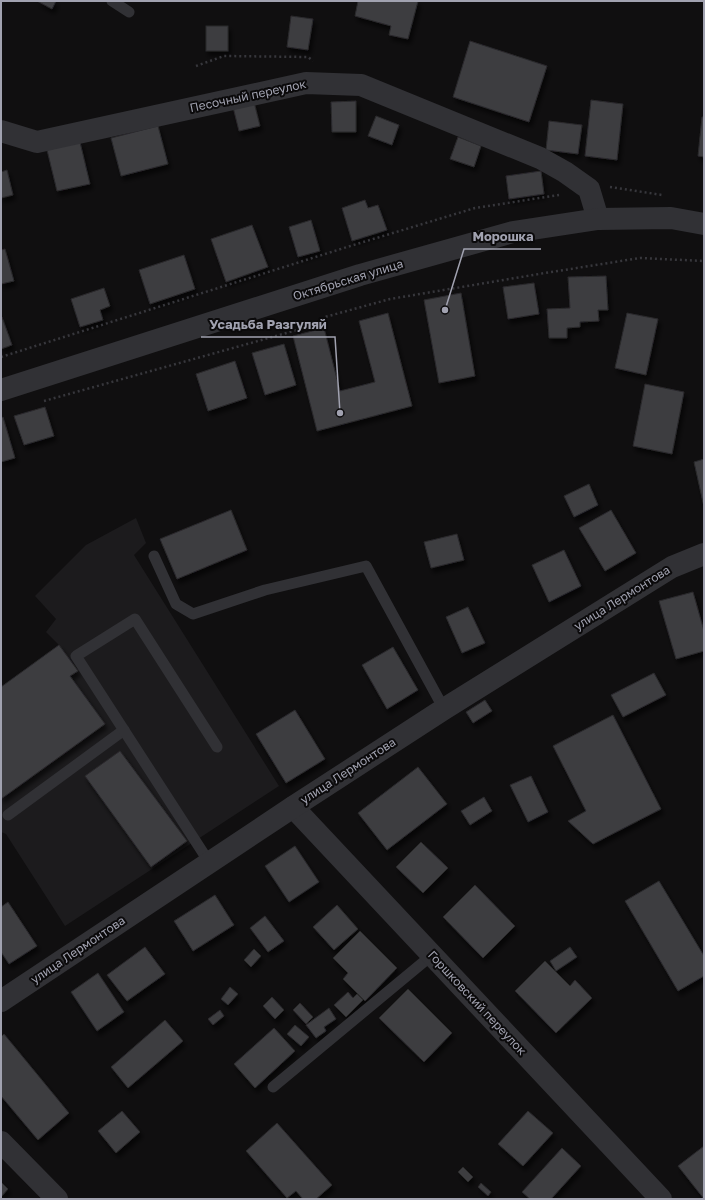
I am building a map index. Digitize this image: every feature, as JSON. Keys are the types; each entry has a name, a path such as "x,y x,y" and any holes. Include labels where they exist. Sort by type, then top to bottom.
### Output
{"street":[{"name":"Песочный переулок","path":"2,133 37,142 306,83 360,85 540,158 565,172 589,189 598,219"},
{"name":"Октябрьская улица","path":"1,390 360,275 513,232 598,219 671,218 704,224"},
{"name":"улица Лермонтова","path":"1,1001 209,862 444,709 672,567 704,554"},
{"name":"Горшковский переулок","path":"293,807 661,1199"},
{"path":"1,1142 58,1199"}],"lane":[{"path":"112,1 129,12"},
{"path":"154,556 176,604 193,614 265,590 366,566 444,709"},
{"path":"209,862 76,656 135,619 217,747"},
{"path":"8,815 124,730"},
{"path":"273,1087 432,955"}],"path":[{"path":"196,66 224,56 308,57 314,62"},
{"path":"43,401 315,325 325,317 390,299 640,258 704,261"}],"shaded area":[{"path":"136,518 146,543 134,555 279,786 65,926 6,834 1,832 1,687 59,645 46,632 56,619 35,596 86,545"}],"building":[{"path":"37,1 56,1 52,9"},
{"path":"358,1 418,1 408,39 389,35 391,26 355,16"},
{"path":"291,16 313,19 308,50 287,47"},
{"path":"206,26 228,26 228,51 206,51"},
{"path":"470,41 547,66 529,122 453,97"},
{"path":"591,100 623,104 617,160 585,156"},
{"path":"356,101 356,132 332,132 331,102"},
{"path":"254,102 260,126 239,131 233,107"},
{"path":"376,116 399,125 392,145 368,136"},
{"path":"702,117 704,117 704,157 698,156"},
{"path":"549,121 582,125 578,154 546,150"},
{"path":"158,126 168,164 121,176 111,138"},
{"path":"458,137 481,146 474,167 450,159"},
{"path":"80,142 90,184 57,191 47,150"},
{"path":"7,170 13,195 1,198 1,172"},
{"path":"541,171 544,194 509,199 506,176"},
{"path":"365,200 368,208 378,205 387,230 352,241 342,208"},
{"path":"311,220 320,251 298,257 289,227"},
{"path":"252,225 268,267 226,282 211,239"},
{"path":"5,249 14,281 1,284 1,250"},
{"path":"184,255 195,289 150,304 139,270"},
{"path":"606,276 608,310 598,310 599,321 580,322 580,327 567,328 567,338 549,338 547,309 570,308 568,277"},
{"path":"534,283 539,314 508,319 503,287"},
{"path":"104,288 110,306 100,310 103,320 80,327 71,299"},
{"path":"461,293 475,376 439,383 424,300"},
{"path":"388,313 412,406 317,431 293,336 324,328 340,391 375,382 359,321"},
{"path":"627,313 658,319 646,375 615,368"},
{"path":"1,317 12,345 1,349"},
{"path":"284,344 296,385 265,395 252,353"},
{"path":"235,361 247,398 208,411 196,374"},
{"path":"645,384 684,392 672,454 633,446"},
{"path":"45,407 54,436 24,445 14,416"},
{"path":"3,417 15,458 1,462 1,418"},
{"path":"704,459 704,507 694,462"},
{"path":"589,484 598,505 574,517 564,496"},
{"path":"231,510 247,550 177,579 160,539"},
{"path":"611,510 636,553 605,571 579,528"},
{"path":"457,534 464,560 431,568 424,542"},
{"path":"564,550 581,586 549,602 532,565"},
{"path":"693,592 704,631 704,651 676,659 659,601"},
{"path":"468,607 485,643 462,653 446,617"},
{"path":"59,645 78,671 70,676 105,724 1,799 1,687"},
{"path":"393,647 418,690 387,709 362,665"},
{"path":"654,673 666,695 623,717 611,695"},
{"path":"485,700 492,711 473,723 466,712"},
{"path":"295,710 325,759 286,783 256,734"},
{"path":"613,715 661,809 593,844 568,821 586,811 553,746"},
{"path":"120,751 187,841 151,867 85,776"},
{"path":"418,767 447,804 387,850 358,813"},
{"path":"531,776 548,812 528,822 510,785"},
{"path":"484,797 492,811 470,825 461,811"},
{"path":"421,842 448,868 423,893 396,867"},
{"path":"295,846 319,882 289,902 265,866"},
{"path":"659,881 704,956 704,976 678,991 625,901"},
{"path":"475,885 515,926 483,958 443,917"},
{"path":"215,895 234,925 193,951 174,921"},
{"path":"8,902 37,946 9,964 1,952 1,907"},
{"path":"337,905 358,929 334,950 313,927"},
{"path":"265,916 284,941 268,952 250,928"},
{"path":"360,931 397,968 365,1001 343,979 348,973 333,958"},
{"path":"145,947 165,974 127,1001 107,975"},
{"path":"570,947 577,957 556,971 550,961"},
{"path":"254,949 261,956 251,967 244,960"},
{"path":"545,961 570,986 575,980 592,998 556,1033 515,991"},
{"path":"98,973 124,1012 97,1031 71,992"},
{"path":"230,987 238,994 228,1005 221,999"},
{"path":"408,989 452,1033 424,1062 379,1018"},
{"path":"348,992 353,998 357,994 363,1000 346,1017 334,1005"},
{"path":"272,997 284,1010 275,1019 263,1006"},
{"path":"300,1003 313,1017 306,1024 293,1010"},
{"path":"329,1008 336,1019 324,1027 326,1031 316,1038 306,1025"},
{"path":"220,1010 224,1016 213,1025 208,1019"},
{"path":"165,1020 183,1041 128,1088 111,1067"},
{"path":"295,1025 309,1037 301,1046 287,1034"},
{"path":"274,1028 295,1051 255,1088 234,1064"},
{"path":"4,1034 69,1113 38,1140 1,1096 1,1037"},
{"path":"122,1111 140,1132 116,1153 98,1131"},
{"path":"528,1111 553,1133 523,1166 498,1144"},
{"path":"277,1123 332,1185 316,1199 303,1199 296,1191 287,1198 246,1151"},
{"path":"704,1146 704,1199 678,1166"},
{"path":"562,1148 581,1166 551,1199 530,1199 522,1192"},
{"path":"463,1167 473,1177 468,1182 458,1172"},
{"path":"1,1182 8,1189 1,1197"},
{"path":"481,1183 491,1192 488,1196 478,1187"}],"place":[{"name":"Морошка","path":"445,310"},
{"name":"Усадьба Разгуляй","path":"340,413"}]}
